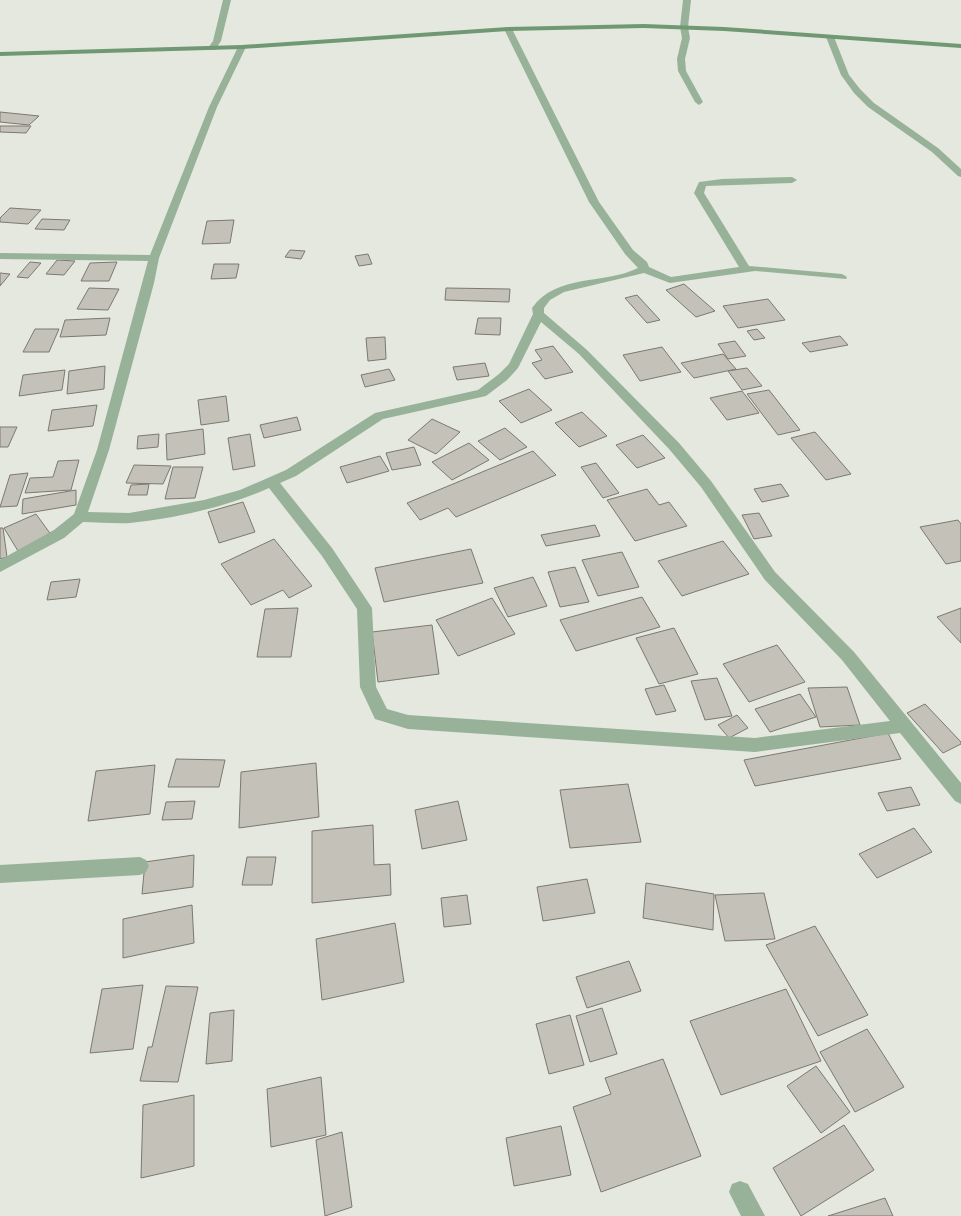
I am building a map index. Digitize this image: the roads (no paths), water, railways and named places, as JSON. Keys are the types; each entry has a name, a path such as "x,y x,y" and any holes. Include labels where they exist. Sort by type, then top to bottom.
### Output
{"street":[{"path":"212,48 217,40 227,0"},
{"path":"687,0 684,27 686,38 681,59 682,71 699,102"},
{"path":"0,54 242,47 508,29 684,27 961,46"},
{"path":"508,29 594,202 628,252 643,264 644,269"},
{"path":"830,37 845,75 857,91 871,105 935,150 961,174"},
{"path":"0,567 59,534 80,518 103,450 149,283 154,258 213,107 242,47"},
{"path":"746,270 699,193 702,184 792,180"},
{"path":"0,256 154,258"},
{"path":"80,518 129,518 204,505 245,493 291,472 379,416 389,412 414,410 482,393 503,377 514,365 539,314 538,308 546,298 560,290 644,269 670,280 755,268 842,277"},
{"path":"539,314 582,352 674,446 706,484 770,576 848,656 902,726 961,796"},
{"path":"272,482 327,552 364,608 368,688 381,714 408,722 755,745 902,726"},
{"path":"0,874 140,866"},
{"path":"740,1192 754,1216"}]}
